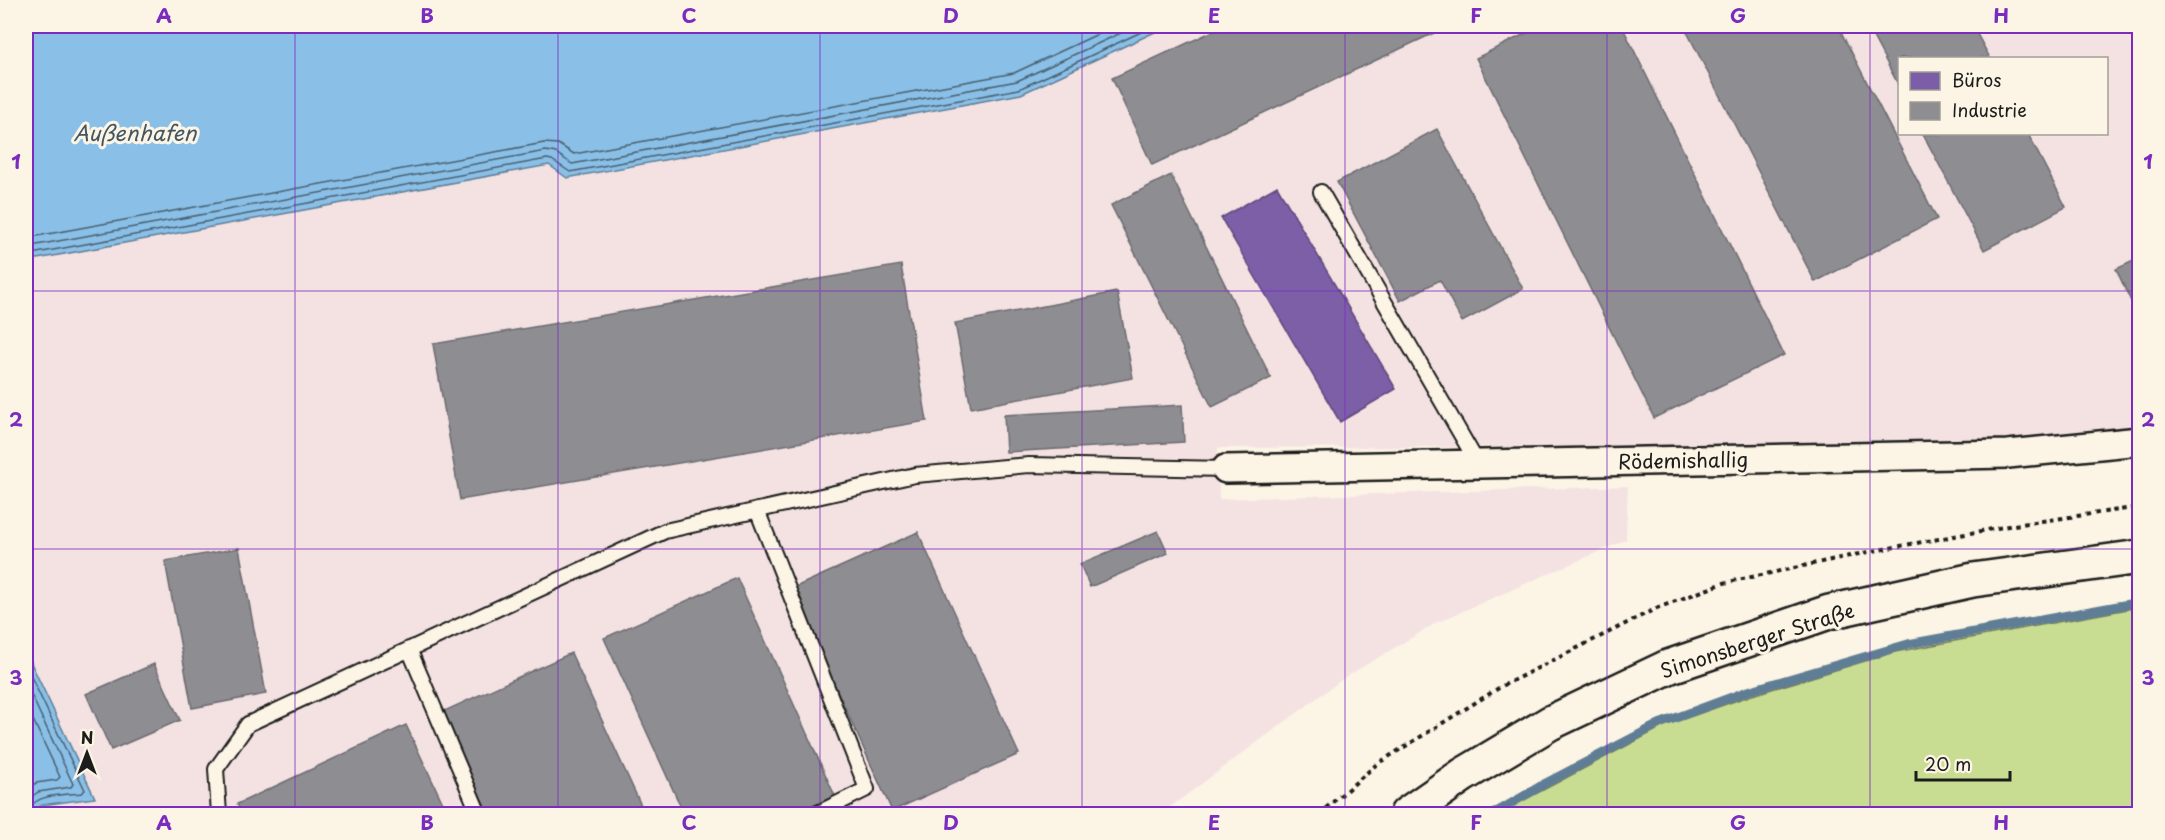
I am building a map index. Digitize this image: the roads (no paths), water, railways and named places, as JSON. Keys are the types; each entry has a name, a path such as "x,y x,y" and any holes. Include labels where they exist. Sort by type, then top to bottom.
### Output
{"main road":[{"name":"Simonsberger Straße","path":"1407,814 1463,775 1550,723 1668,667 1829,612 1973,580 2139,557"}],"street":[{"name":"Rödemishallig","path":"1226,469 2008,454 2139,441"}],"lane":[{"path":"1321,192 1478,464"},
{"path":"219,814 216,769 248,724 665,531 915,475 1029,465 1226,469"},
{"path":"757,510 867,789 816,814"},
{"path":"409,649 479,814"}],"water":[{"name":"Außenhafen","path":"26,26 1168,26 1021,94 567,178 549,165 26,261"},
{"path":"26,643 32,665 95,798 42,805 31,814 26,814"}],"waterway":[{"path":"1493,814 1546,783 1659,724 1748,691 1908,644 2140,602"}]}
